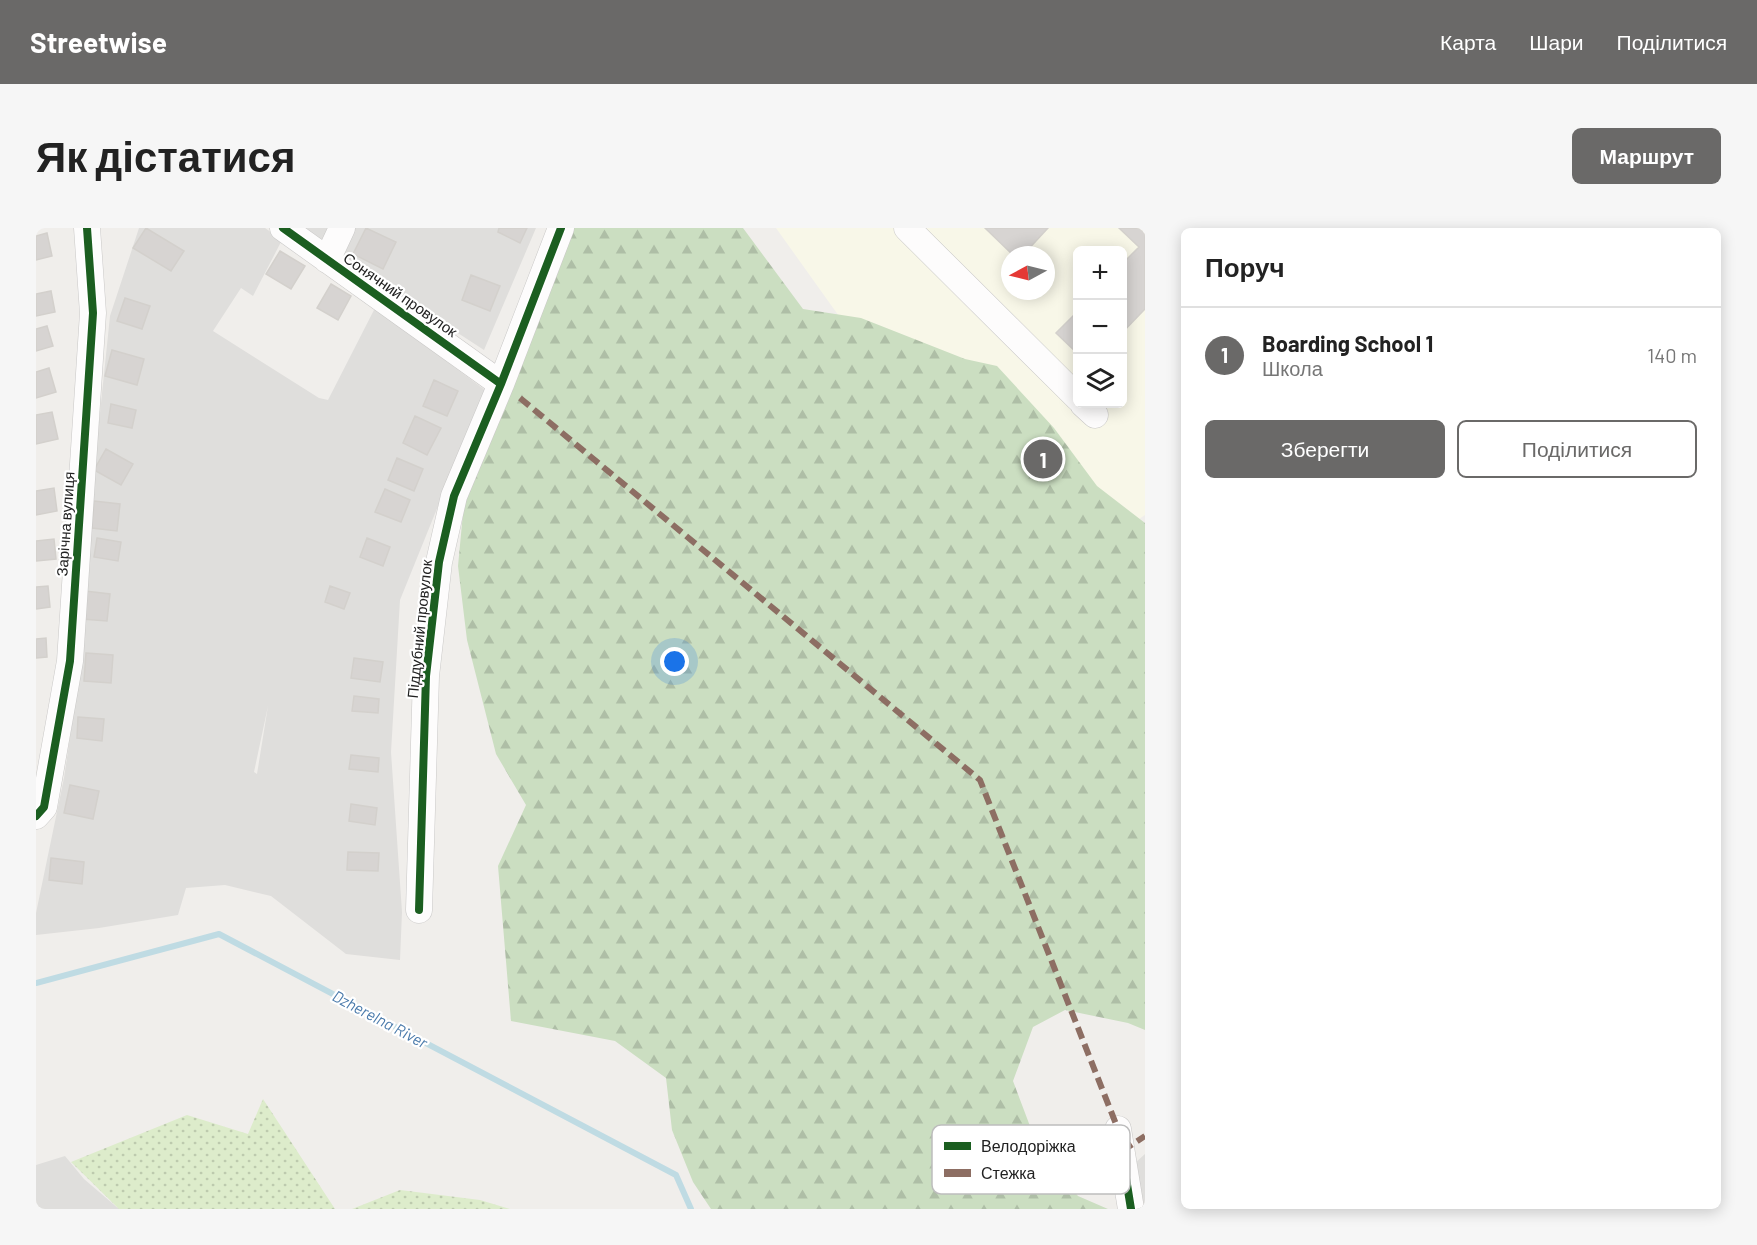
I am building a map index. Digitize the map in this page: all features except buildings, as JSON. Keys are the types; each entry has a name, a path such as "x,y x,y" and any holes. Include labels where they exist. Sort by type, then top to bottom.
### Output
{"street":[{"name":"Сонячний провулок","path":"283,228 501,384"},
{"path":"327,261 342,228"},
{"name":"Піддубний провулок","path":"419,910 426,676 439,562 454,496 501,384 561,228"},
{"path":"907,228 1073,394"},
{"name":"Зарічна вулиця","path":"36,816 44,807 70,661 93,314 90,234"},
{"path":"1129,1194 1131,1209"}],"shaded area":[{"path":"139,228 265,228 282,240 253,296 241,288 213,331 319,398 328,400 375,308 485,390 400,600 391,752 402,912 400,960 346,954 271,896 225,885 186,888 178,915 99,928 36,935 36,913 64,778 83,650 98,432 110,316","holes":["268,706 257,774 254,772"]},
{"path":"295,228 329,228 321,247"},
{"path":"355,228 536,228 484,350 341,257"},
{"path":"776,228 1145,228 1145,515 1034,589"},
{"path":"1145,1154 1145,1209 1142,1209 1135,1163"},
{"path":"65,1156 84,1179 119,1209 36,1209 36,1165"}],"green space":[{"path":"572,228 743,228 803,309 861,318 965,359 997,366 1054,428 1097,486 1145,523 1145,1030 1128,1023 1065,1010 1033,1027 1013,1081 1030,1125 932,1125 932,1194 1076,1194 1108,1209 711,1209 693,1182 672,1130 666,1078 615,1041 511,1021 498,866 526,805 496,754 467,640 458,566 465,492"},
{"path":"263,1099 335,1209 119,1209 71,1162 187,1115 248,1134"},
{"path":"400,1190 480,1200 510,1209 352,1209"}],"waterway":[{"name":"Dzherelna River","path":"36,983 219,934 676,1175 691,1209"}],"marked path":[{"path":"520,398 980,780 1116,1125"},
{"path":"1130,1146 1145,1136"}],"cycle path":[{"path":"36,816 44,807 70,661 93,313 87,228"},
{"path":"283,228 501,384"},
{"path":"419,910 426,676 439,562 454,496 501,384 561,228"},
{"path":"1129,1194 1131,1209"}],"place":[{"name":"Boarding School 1","path":"1043,459"}]}
